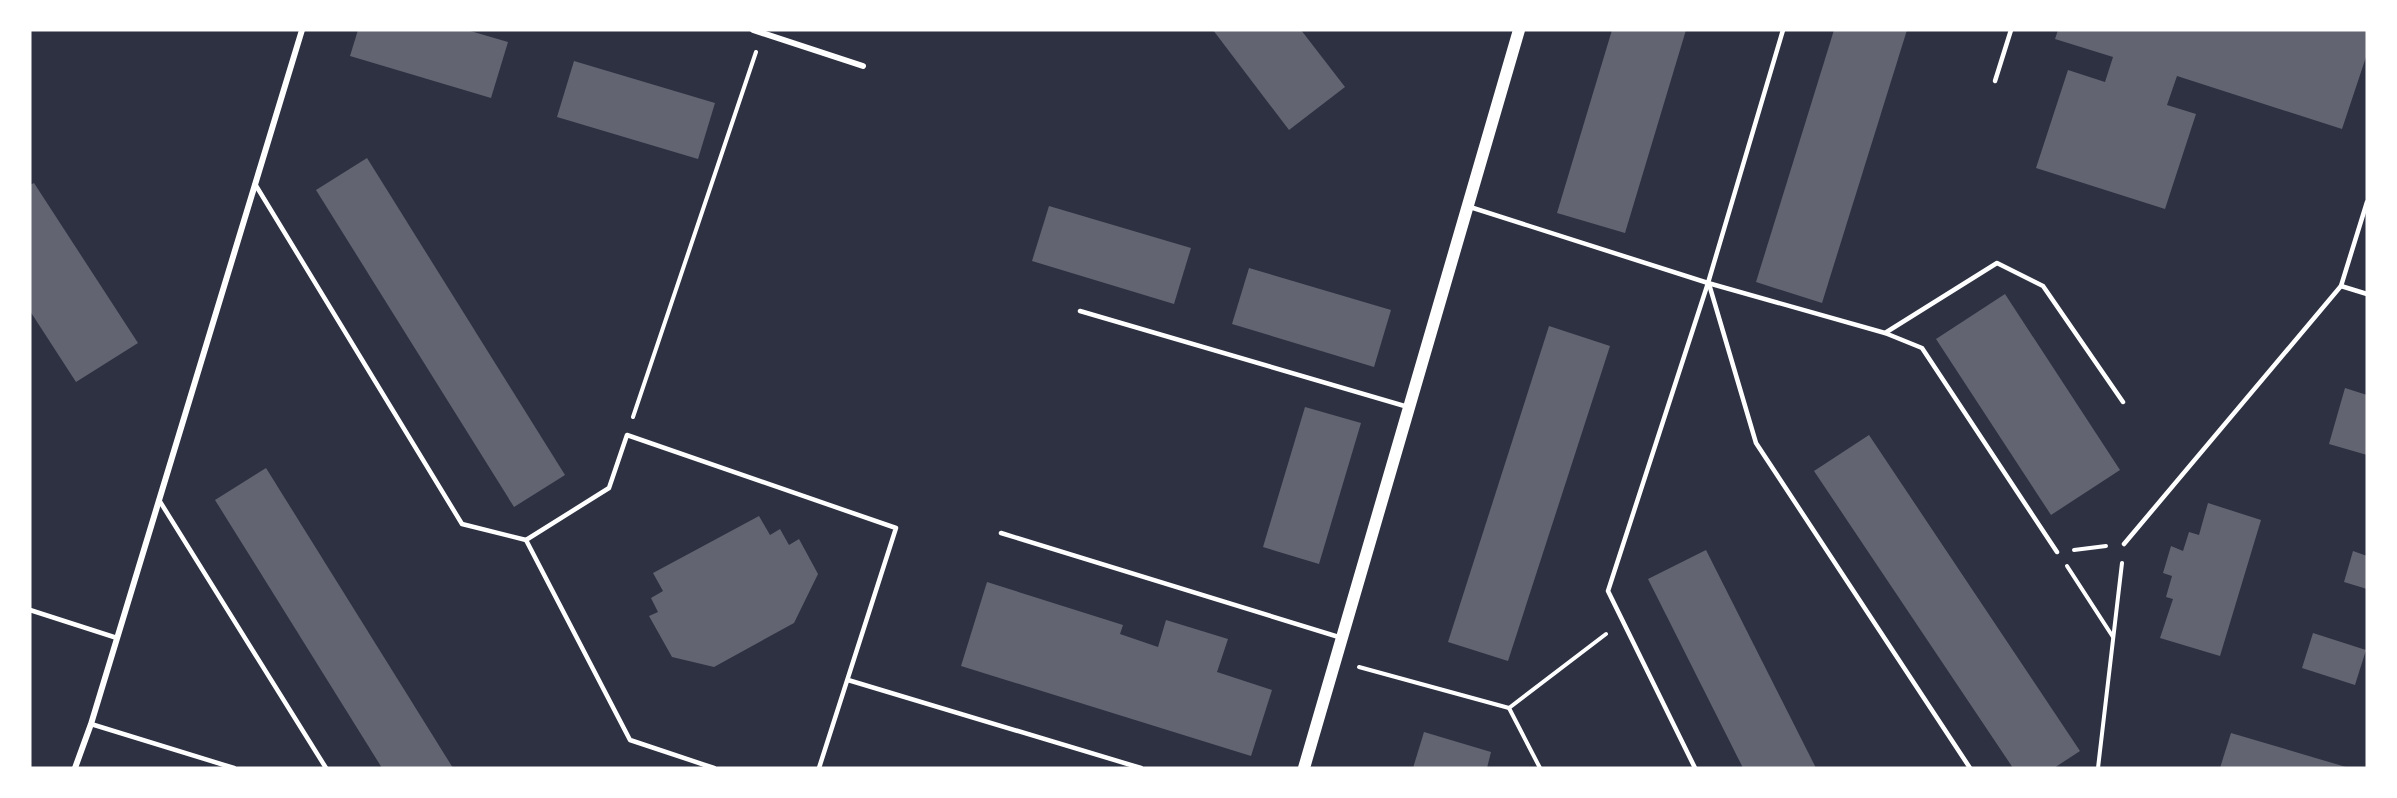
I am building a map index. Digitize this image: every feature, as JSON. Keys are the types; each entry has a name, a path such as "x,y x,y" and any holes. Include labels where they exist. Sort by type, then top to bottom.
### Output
{"main road":[{"path":"1304,768 1519,30"}],"street":[{"path":"75,768 91,724 302,30"},
{"path":"753,30 863,66"}],"lane":[{"path":"1695,768 1608,591 1708,283 1783,30"},
{"path":"1995,81 2011,30"},
{"path":"255,184 462,524 526,540 609,488 627,435 896,528 819,768"},
{"path":"2124,544 2341,286 2367,202"},
{"path":"1467,206 1708,283 1885,333 1923,348 2057,552"},
{"path":"1885,333 1997,263 2043,286 2123,402"},
{"path":"1708,283 1756,443 1970,768"},
{"path":"2341,286 2367,294"},
{"path":"1080,311 1409,407"},
{"path":"159,500 326,768"},
{"path":"1001,533 1342,638"},
{"path":"526,540 630,740 714,768"},
{"path":"30,610 117,638"},
{"path":"848,680 1141,768"},
{"path":"91,724 234,768"}],"path":[{"path":"627,435 762,33"},
{"path":"2098,768 2124,544 2057,552 2113,637"},
{"path":"1509,708 1623,621"},
{"path":"1335,661 1509,708 1540,768"}],"building":[{"path":"358,30 467,30 508,42 491,98 350,56"},
{"path":"1213,30 1301,30 1345,87 1289,130"},
{"path":"1612,30 1686,30 1625,233 1557,213"},
{"path":"1834,30 1907,30 1822,303 1756,282"},
{"path":"2058,30 2367,30 2367,54 2342,129 2177,76 2167,105 2196,114 2165,209 2036,168 2068,70 2105,82 2113,57 2055,39"},
{"path":"574,61 715,103 698,159 557,117"},
{"path":"367,158 565,475 514,507 316,190"},
{"path":"34,183 138,343 76,382 30,311 30,185"},
{"path":"1049,206 1191,248 1174,304 1032,261"},
{"path":"1249,268 1391,310 1374,367 1232,324"},
{"path":"2005,294 2120,470 2051,515 1936,339"},
{"path":"1549,326 1610,346 1508,661 1448,642"},
{"path":"2345,388 2367,395 2367,455 2329,444"},
{"path":"1305,407 1361,423 1319,564 1263,547"},
{"path":"1869,435 2080,751 2054,768 2013,768 1814,471"},
{"path":"266,468 453,768 382,768 215,500"},
{"path":"2208,503 2261,520 2220,656 2160,638 2173,599 2166,597 2172,576 2163,573 2171,546 2183,551 2189,532 2199,535"},
{"path":"759,516 770,535 780,529 789,545 799,539 818,574 794,623 714,667 672,657 649,616 658,612 651,598 663,591 653,573"},
{"path":"1706,550 1816,768 1743,768 1648,579"},
{"path":"2353,551 2367,556 2367,589 2344,582"},
{"path":"987,582 1123,625 1120,634 1158,647 1166,620 1228,639 1217,672 1272,690 1251,756 961,666"},
{"path":"2313,633 2366,650 2355,685 2302,668"},
{"path":"1424,732 1491,752 1487,768 1413,768"},
{"path":"2231,733 2346,767 2346,768 2220,768"}]}
